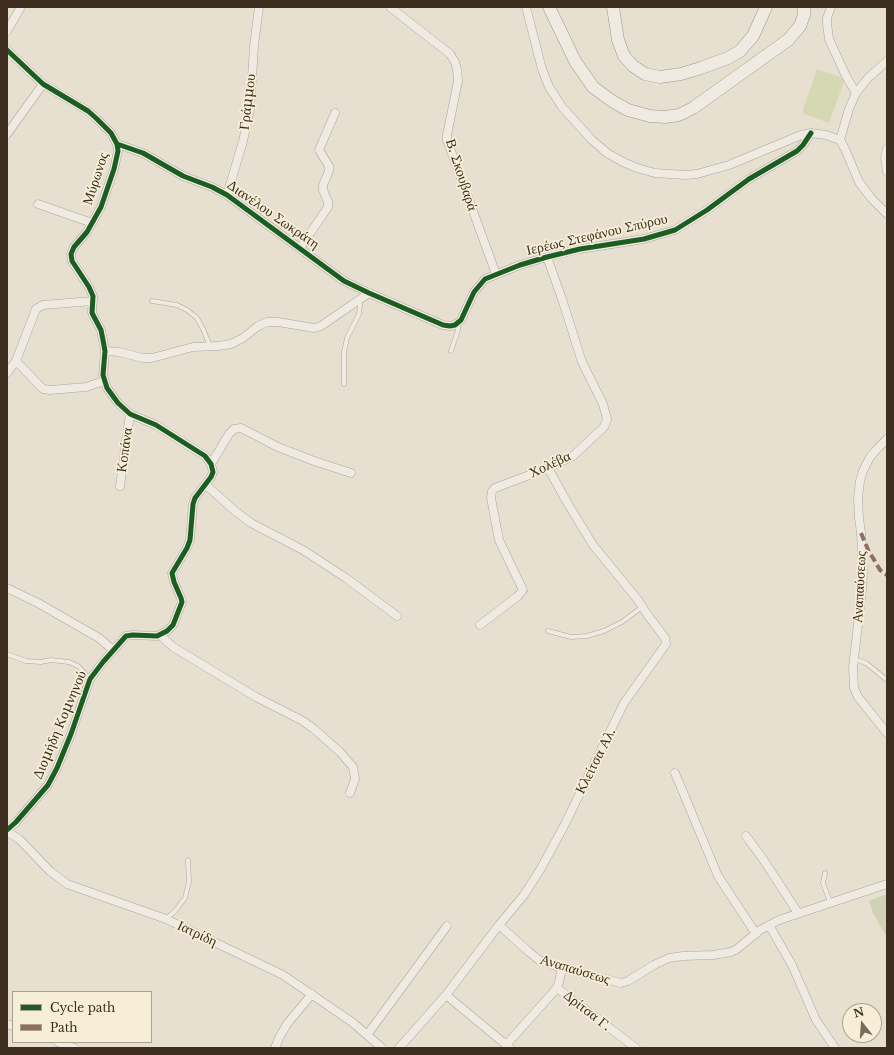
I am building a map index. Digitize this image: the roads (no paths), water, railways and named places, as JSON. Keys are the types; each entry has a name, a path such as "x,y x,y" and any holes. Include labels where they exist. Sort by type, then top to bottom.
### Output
{"main road":[{"path":"549,7 575,61 593,87 612,101 628,110 650,116 665,117 679,115 693,108 788,40 800,26 804,15 804,7"},
{"path":"613,7 618,40 624,56 633,66 645,74 660,77 681,74 700,68 728,58 740,51 753,36 766,7"}],"street":[{"path":"7,31 20,7"},
{"name":"Γράμμου","path":"227,195 243,141 250,108 253,60 260,7"},
{"name":"Β. Σκουβαρά","path":"390,7 450,54 455,62 458,81 447,140 496,274"},
{"path":"526,7 542,69 549,87 562,108 592,140 607,153 622,162 655,173 685,175 697,174 729,165 793,138 812,133 826,135 840,140 859,182 871,198 887,214"},
{"path":"831,7 826,24 829,39 846,76 856,93"},
{"name":"Μύρωνος","path":"7,50 43,84 92,115 111,133 117,144 118,151 101,207 83,237 74,247 71,254 74,265 89,287 93,296 92,313 102,334 105,351"},
{"path":"840,140 849,109 856,93 862,84 887,61"},
{"path":"7,134 43,84"},
{"path":"300,248 328,207 323,185 329,171 328,166 319,150 335,113"},
{"name":"Ιερέως Στεφάνου Σπύρου","path":"458,323 461,320 476,288 485,279 547,257 580,249 644,239 675,230 707,210 749,179 796,151 803,145 812,133"},
{"name":"Διανέλου Σωκράτη","path":"117,144 144,153 183,176 212,187 227,195 335,275 369,293"},
{"path":"887,149 885,157 887,172"},
{"path":"38,204 92,223"},
{"name":"Χολέβα","path":"480,625 518,596 523,590 499,540 491,498 492,491 495,488 566,460 577,453 604,427 607,419 603,404 582,362 547,257"},
{"path":"350,793 355,779 354,767 340,752 314,729 303,721 256,696 173,647 160,635 173,625 182,602 182,598 174,582 172,573 187,548 192,525 193,504 195,498 206,485 213,472 211,464 196,450 156,425 124,410 112,396 104,381 103,372 105,351 152,358 193,346 231,344 243,338 258,326 267,322 278,322 310,329 318,328 369,293 443,325 450,326 458,323"},
{"path":"7,373 16,361 36,309 43,305 93,301"},
{"path":"16,361 38,384 46,390 86,387 104,381"},
{"name":"Κοπάνα","path":"120,486 130,414"},
{"path":"211,464 229,434 234,429 241,428 278,447 351,473"},
{"name":"Αναπαύσεως","path":"887,439 870,457 863,470 860,481 858,498 863,579 853,659 854,688 858,696 887,733"},
{"name":"Κλείτσα Αλ.","path":"399,1048 446,995 499,925 524,895 540,870 564,826 624,703 666,644 665,638 620,576 593,546 548,468"},
{"path":"206,485 251,523 303,550 346,578 397,616"},
{"path":"7,588 38,603 99,638 113,650"},
{"name":"Διομήδη Κομνηνού","path":"7,832 48,785 57,768 71,734 90,679 124,638 129,635 160,635"},
{"path":"675,773 718,876 756,934"},
{"name":"Ιατρίδη","path":"7,832 19,839 50,871 67,884 166,919 283,975 352,1022 382,1048"},
{"path":"746,836 764,859 798,913"},
{"name":"Αναπαύσεως","path":"499,925 539,960 613,982 623,982 669,958 713,955 730,952 737,949 769,925 779,920 887,884"},
{"path":"769,925 792,965 816,1020 835,1048"},
{"path":"367,1035 447,926"},
{"path":"446,995 508,1046 556,988 562,968"},
{"name":"Δρίτσα Γ.","path":"556,988 636,1048"},
{"path":"275,1048 287,1024 312,994"},
{"path":"61,1043 74,1048"}],"lane":[{"path":"152,301 177,305 187,310 197,318 204,329 210,346"},
{"path":"344,384 344,352 349,334 359,314 360,305 358,301"},
{"path":"451,351 458,330 458,323"},
{"path":"548,631 571,637 587,636 622,622 643,607"},
{"path":"7,654 26,661 41,662 51,660 69,662 78,666 90,679"},
{"path":"853,659 866,663 887,680"},
{"path":"166,919 185,898 189,875 188,860"},
{"path":"825,873 823,883 830,902"}]}
